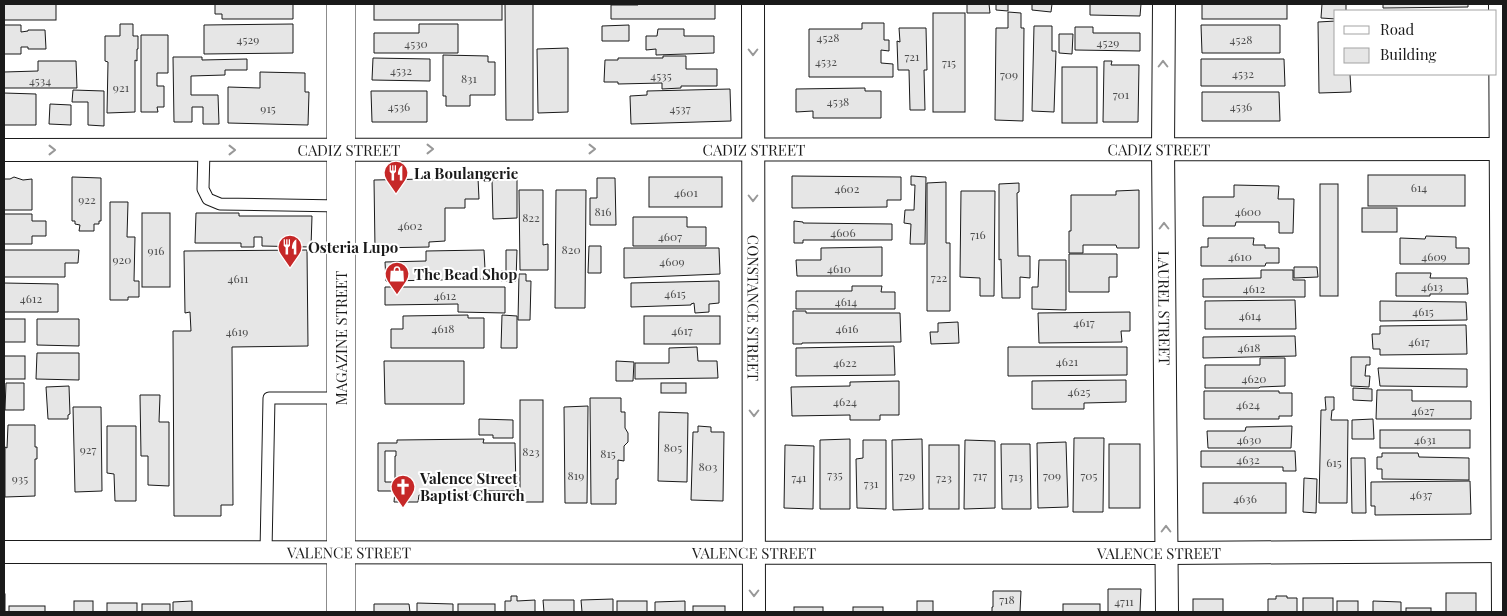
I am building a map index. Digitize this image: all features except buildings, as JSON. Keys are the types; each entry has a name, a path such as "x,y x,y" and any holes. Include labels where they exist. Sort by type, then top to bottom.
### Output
{"street":[{"name":"MAGAZINE STREET","path":"341,4 341,612"},
{"name":"CONSTANCE STREET","path":"753,4 754,612"},
{"name":"LAUREL STREET","path":"1164,4 1163,148 1167,612"},
{"path":"1500,4 1502,149 1502,612"},
{"name":"CADIZ STREET","path":"4,150 1502,149"},
{"name":"VALENCE STREET","path":"4,552 1503,551"}],"lane":[{"path":"204,150 203,188 208,199 220,204 341,206"},
{"path":"266,551 268,398 341,398"}],"place":[{"name":"La Boulangerie","path":"396,194"},
{"name":"Osteria Lupo","path":"290,268"},
{"name":"The Bead Shop","path":"397,295"},
{"name":"Valence Street Baptist Church","path":"403,508"}]}
